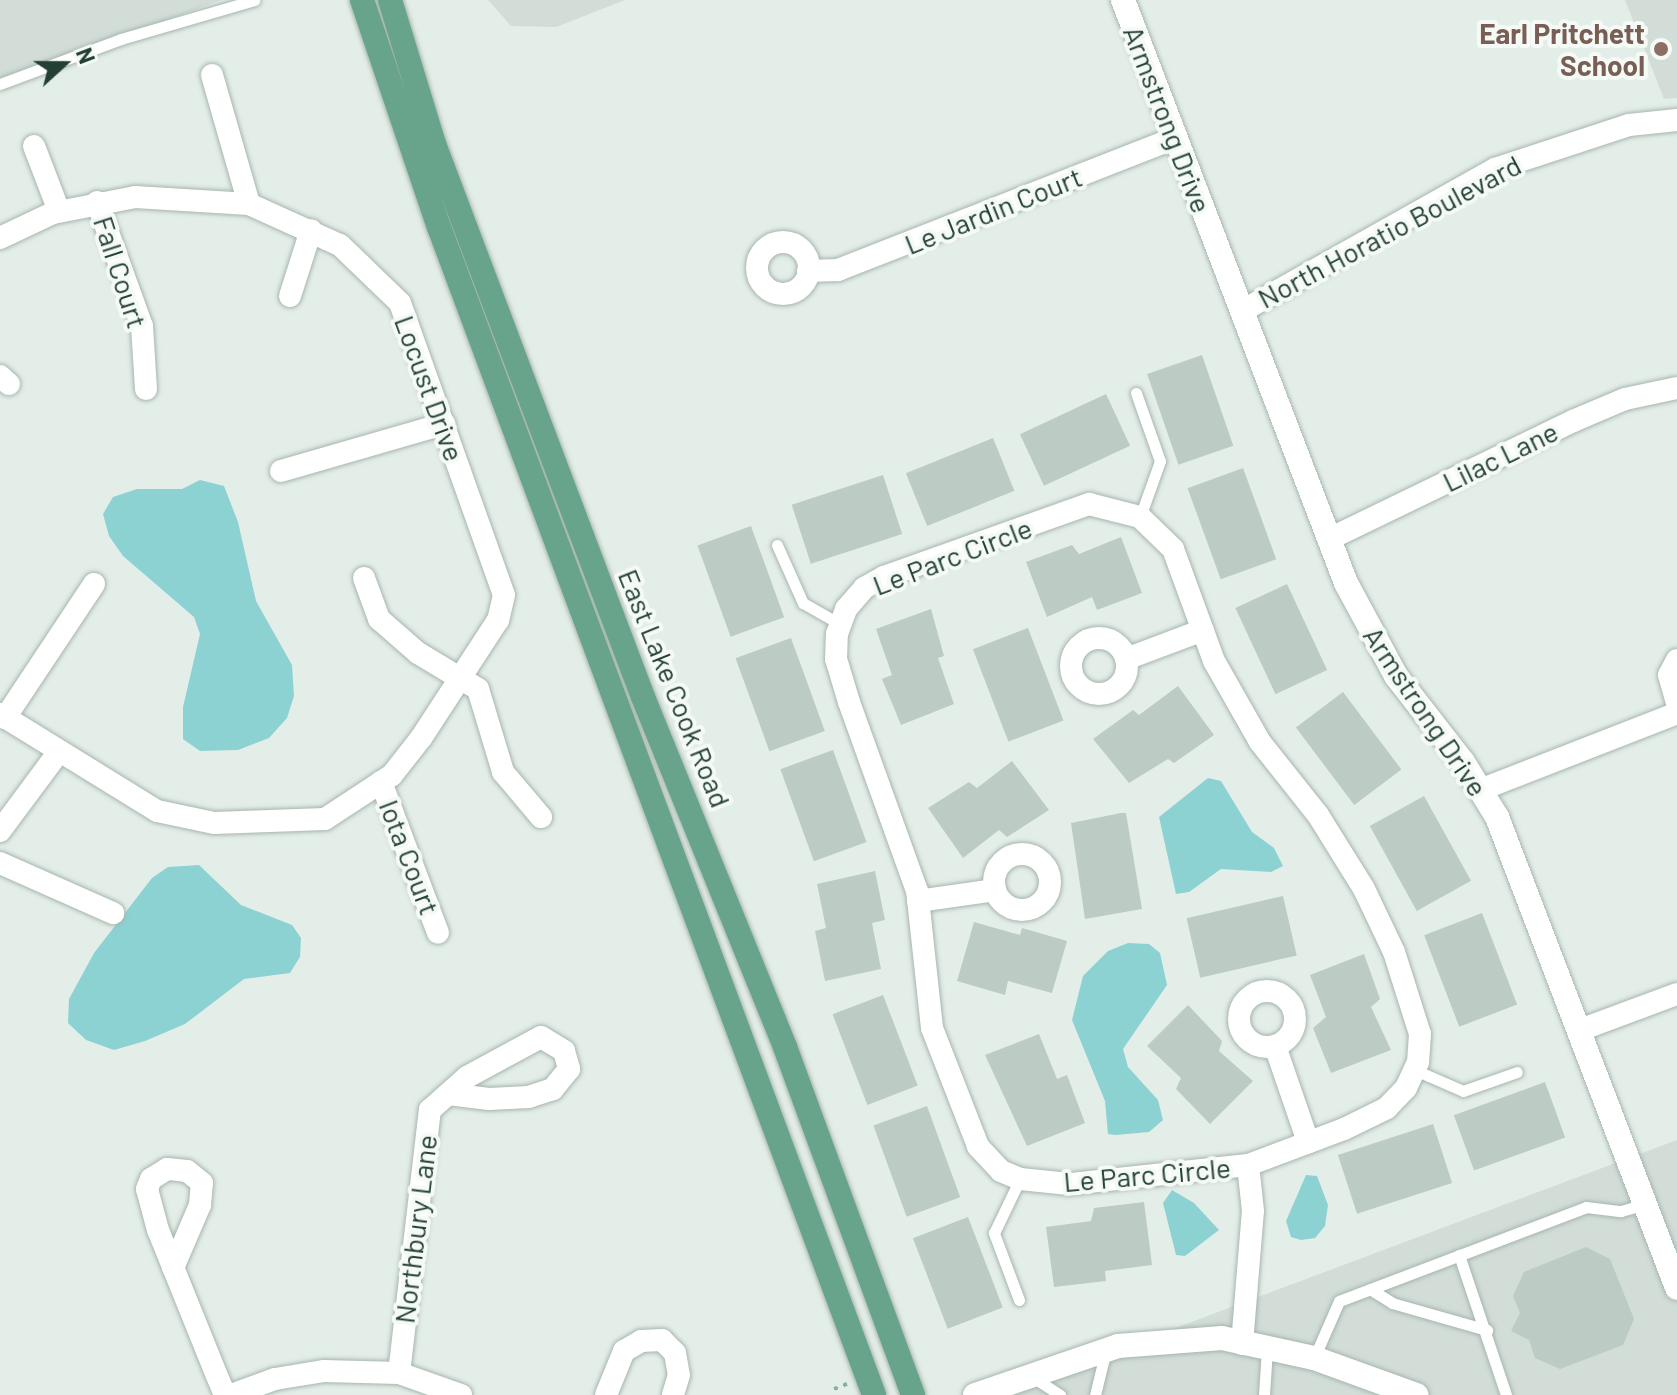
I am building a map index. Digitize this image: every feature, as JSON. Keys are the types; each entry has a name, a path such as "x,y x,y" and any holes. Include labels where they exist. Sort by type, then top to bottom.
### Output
{"main road":[{"name":"East Lake Cook Road","path":"362,0 444,241 874,1395"},
{"name":"East Lake Cook Road","path":"390,0 434,144 643,697 779,1032 913,1395"}],"street":[{"name":"Armstrong Drive","path":"1123,0 1329,539 1364,622 1396,676 1497,817 1677,1288"},
{"path":"212,75 249,204"},
{"name":"North Horatio Boulevard","path":"1242,311 1495,169 1629,125 1677,120"},
{"name":"Le Jardin Court","path":"808,271 838,270 1175,138"},
{"path":"34,146 59,211"},
{"name":"Locust Drive","path":"0,238 59,211 97,202 135,197 249,204 340,245 382,280 400,303 504,595 498,620 460,678 386,778"},
{"name":"Fall Court","path":"97,202 142,326 146,389"},
{"path":"290,296 311,230"},
{"name":"Lilac Lane","path":"1329,539 1573,421 1625,399 1677,388"},
{"path":"281,471 444,424"},
{"name":"Le Parc Circle","path":"1089,504 1140,517 1173,549 1214,661 1260,742 1318,815 1370,901 1415,1009 1420,1034 1415,1070 1406,1088 1387,1108 1248,1165 1069,1184 1020,1179 1001,1171 978,1146 932,1028 918,901 836,659 840,624 864,588 884,577 1089,504"},
{"path":"364,578 379,619 418,653 478,689 503,772 541,817"},
{"path":"94,584 2,716 157,811 214,823 325,819 386,778"},
{"path":"1126,659 1203,630"},
{"path":"1677,660 1669,675 1677,703"},
{"path":"1480,790 1677,713"},
{"path":"0,831 58,753"},
{"name":"Iota Court","path":"386,778 438,933"},
{"path":"0,863 113,913"},
{"path":"918,901 995,890"},
{"path":"1580,1030 1677,994"},
{"name":"Northbury Lane","path":"399,1373 430,1110 467,1077 541,1037 564,1051 569,1069 553,1089 529,1097 489,1099 448,1094"},
{"path":"1275,1046 1308,1142"},
{"name":"Le Parc Circle","path":"1242,1344 1253,1211 1248,1165"},
{"path":"173,1268 225,1395"},
{"path":"975,1395 1106,1350 1222,1338 1314,1358 1416,1395"},
{"path":"606,1395 624,1351 641,1341 662,1340 677,1364 673,1395"},
{"path":"231,1395 275,1379 324,1371 399,1373 457,1394"}],"lane":[{"path":"0,84 121,39 254,0"},
{"path":"1136,393 1160,461 1140,517"},
{"path":"777,545 803,603 840,624"},
{"path":"1415,1070 1463,1091 1517,1072"},
{"path":"1019,1300 994,1233 1020,1179"},
{"path":"1314,1358 1339,1301 1586,1207 1621,1211 1645,1203"},
{"path":"1459,1255 1487,1330 1506,1395"},
{"path":"1370,1289 1392,1303 1487,1330"},
{"path":"1264,1395 1267,1349"},
{"path":"1095,1395 1106,1350"},
{"path":"1031,1376 1060,1395"}],"shaded area":[{"path":"0,0 221,0 0,82"},
{"path":"488,0 625,0 556,27 511,26"},
{"name":"Earl Pritchett School","path":"1625,0 1677,0 1677,98 1664,99"},
{"path":"1677,1140 1677,1395 998,1395 1218,1312"}],"water":[{"path":"200,480 224,486 238,522 256,601 292,665 294,696 287,718 269,738 238,750 200,751 183,739 183,707 200,634 194,617 123,556 109,536 103,514 113,497 137,489 182,489"},
{"path":"1208,778 1221,781 1252,832 1274,848 1283,866 1271,872 1221,869 1189,892 1176,894 1159,817"},
{"path":"199,865 241,905 292,925 301,938 300,957 290,973 244,979 185,1024 145,1041 114,1050 86,1040 68,1023 69,999 94,953 152,878 168,867"},
{"path":"1128,943 1149,944 1160,953 1167,985 1123,1049 1128,1067 1158,1100 1163,1120 1149,1132 1116,1135 1108,1134 1105,1101 1072,1020 1083,976 1108,951"},
{"path":"1306,1175 1317,1176 1328,1205 1325,1226 1315,1238 1301,1240 1291,1237 1286,1221"},
{"path":"1172,1190 1194,1203 1219,1230 1185,1256 1176,1255 1163,1203"}],"building":[{"path":"1202,355 1233,446 1178,465 1147,374"},
{"path":"1106,394 1130,446 1044,486 1020,434"},
{"path":"993,438 1014,491 927,526 906,473"},
{"path":"1243,468 1276,559 1221,579 1188,488"},
{"path":"883,475 902,534 811,564 792,505"},
{"path":"751,526 784,617 731,637 697,545"},
{"path":"1121,537 1142,593 1097,610 1092,597 1047,617 1026,562 1072,545 1079,554"},
{"path":"1287,584 1327,670 1275,694 1235,608"},
{"path":"931,609 944,656 938,658 954,704 901,725 882,679 892,675 876,629"},
{"path":"1028,628 1063,720 1008,742 973,649"},
{"path":"791,638 825,731 769,751 736,658"},
{"path":"1178,686 1214,735 1174,763 1168,759 1129,783 1093,739 1133,710 1139,715"},
{"path":"1343,692 1401,769 1354,805 1296,728"},
{"path":"833,750 867,842 814,861 780,769"},
{"path":"1012,761 1049,810 1007,837 999,830 963,858 928,808 969,782 977,788"},
{"path":"1424,796 1471,881 1417,911 1370,826"},
{"path":"1126,813 1142,909 1085,919 1071,823"},
{"path":"875,871 885,920 872,923 881,969 825,981 815,931 826,928 817,884"},
{"path":"1283,896 1297,955 1200,978 1187,918"},
{"path":"1482,913 1517,1004 1459,1027 1424,935"},
{"path":"974,922 1020,935 1022,928 1067,941 1052,993 1008,981 1005,995 957,981"},
{"path":"1364,954 1380,999 1371,1007 1391,1050 1331,1073 1313,1028 1326,1017 1310,975"},
{"path":"883,995 918,1086 867,1105 833,1014"},
{"path":"1188,1005 1222,1041 1219,1051 1253,1081 1210,1124 1176,1089 1181,1078 1147,1046"},
{"path":"1039,1034 1057,1079 1067,1075 1085,1123 1027,1146 985,1055"},
{"path":"1545,1082 1565,1137 1474,1171 1454,1115"},
{"path":"927,1106 960,1197 907,1217 873,1125"},
{"path":"1433,1124 1452,1183 1357,1214 1338,1155"},
{"path":"1144,1202 1152,1265 1105,1271 1106,1281 1054,1287 1046,1227 1091,1221 1094,1208"},
{"path":"968,1217 1003,1308 948,1329 913,1238"},
{"path":"1586,1247 1610,1259 1634,1319 1623,1345 1560,1369 1535,1358 1529,1340 1511,1331 1520,1313 1513,1296 1524,1272"}],"place":[{"name":"Earl Pritchett School","path":"1661,49"}]}
